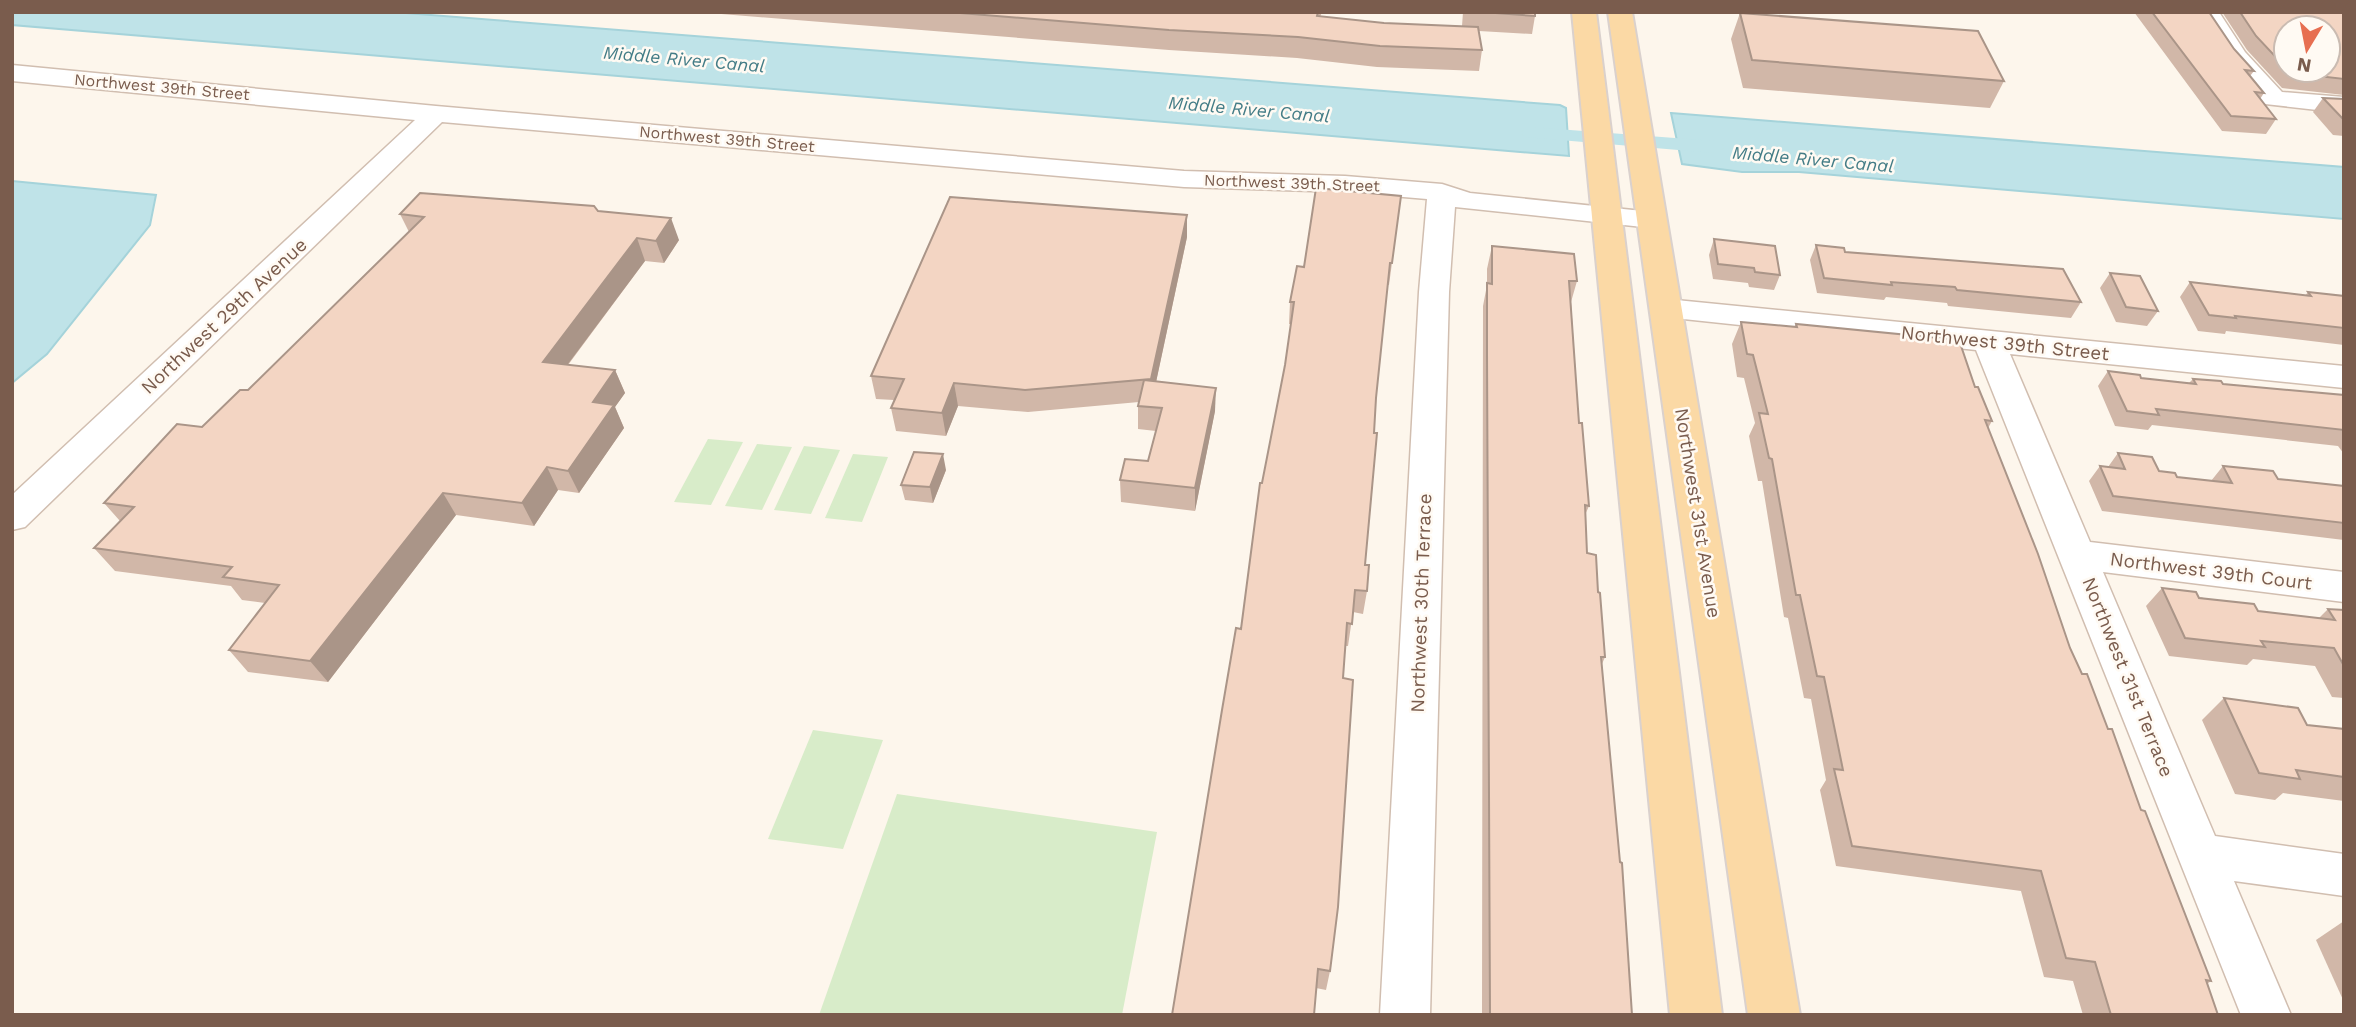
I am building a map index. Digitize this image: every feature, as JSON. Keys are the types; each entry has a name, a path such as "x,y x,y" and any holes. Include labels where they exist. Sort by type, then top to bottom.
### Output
{"main road":[{"path":"1584,12 1696,1015"},
{"name":"Northwest 31st Avenue","path":"1620,12 1774,1015"}],"street":[{"path":"2207,12 2236,57 2274,99 2344,105"},
{"name":"Northwest 39th Street","path":"12,73 436,114 1184,179 1345,184 1442,192 1465,201 1605,192 1651,210"},
{"name":"Northwest 29th Avenue","path":"12,517 436,114"},
{"name":"Northwest 30th Terrace","path":"1405,1015 1434,292 1442,192"},
{"name":"Northwest 39th Street","path":"1666,309 2344,377"},
{"name":"Northwest 31st Terrace","path":"1988,341 2266,1015"},
{"name":"Northwest 39th Court","path":"2078,555 2344,587"},
{"path":"2201,855 2344,875"}],"green space":[{"path":"708,439 743,442 711,505 674,502"},
{"path":"757,444 792,447 762,510 725,506"},
{"path":"804,446 840,450 811,514 774,510"},
{"path":"853,454 888,457 862,522 825,518"},
{"path":"813,730 883,740 843,849 768,839"},
{"path":"897,794 1157,832 1122,1015 819,1015"}],"water":[{"path":"12,12 393,12 1560,105 1566,108 1569,156 12,25"},
{"path":"1671,113 2344,167 2344,219 1799,172 1742,172 1682,164"},
{"path":"12,181 156,195 150,225 47,354 12,383"}],"building":[{"path":"948,12 1318,12 1317,16 1384,23 1478,27 1482,50 1380,46 1298,37 1169,30"},
{"path":"1482,12 1535,12 1535,16"},
{"path":"2152,12 2209,12 2234,49 2254,71 2245,70 2264,93 2255,92 2276,119 2231,116"},
{"path":"2240,12 2344,12 2344,79 2342,14 2272,14 2272,53 2256,36"},
{"path":"1740,13 1978,31 2004,81 1752,60"},
{"path":"2323,98 2344,99 2344,120"},
{"path":"1316,188 1401,196 1390,263 1376,398 1374,433 1377,433 1365,565 1369,565 1367,591 1355,590 1352,624 1347,623 1343,678 1353,680 1338,907 1330,971 1318,969 1314,1015 1172,1015 1236,628 1241,629 1260,483 1285,365 1294,302 1290,302 1297,266 1304,267"},
{"path":"420,193 594,206 598,211 671,218 656,241 637,238 543,362 615,370 593,402 614,405 568,471 547,467 522,503 443,493 310,661 229,650 279,585 223,577 232,567 94,548 134,507 104,503 177,424 202,427 240,390 248,390 424,217 400,214"},
{"path":"950,197 1187,215 1151,379 1025,390 954,383 942,413 891,408 904,379 871,376"},
{"path":"1714,239 1775,246 1780,275 1755,272 1754,268 1718,264"},
{"path":"1816,245 1844,248 1845,252 2063,269 2081,302 1957,290 1955,287 1891,282 1892,285 1824,278"},
{"path":"1492,246 1574,254 1577,281 1569,281 1579,423 1582,423 1589,506 1585,505 1587,553 1596,555 1600,593 1605,657 1601,657 1622,863 1632,1015 1490,1015 1487,283 1492,284"},
{"path":"2110,273 2140,276 2158,311 2126,307"},
{"path":"2190,282 2311,296 2308,292 2344,296 2344,328 2209,315"},
{"path":"1741,322 1797,327 1796,324 1959,340 1975,387 1978,387 1992,421 1985,420 2038,554 2070,648 2082,674 2087,674 2108,729 2112,729 2141,810 2145,811 2211,981 2206,980 2218,1015 2111,1015 2095,962 2066,958 2041,871 1852,846 1834,769 1843,770 1824,677 1817,676 1800,595 1796,595 1772,459 1769,458 1759,413 1768,414 1753,355 1747,354"},
{"path":"2108,371 2140,375 2141,378 2196,384 2193,379 2344,395 2344,430 2156,409 2159,415 2127,411"},
{"path":"1144,380 1216,388 1195,488 1120,480 1125,459 1148,461 1162,408 1138,406"},
{"path":"914,452 943,454 930,487 901,485"},
{"path":"2118,453 2152,457 2159,471 2175,473 2177,477 2232,483 2223,466 2273,471 2278,479 2344,486 2344,523 2113,496 2100,466 2125,469"},
{"path":"2162,588 2196,592 2199,598 2254,604 2258,611 2335,620 2328,609 2344,610 2344,666 2334,648 2261,641 2265,647 2185,638"},
{"path":"2224,698 2298,708 2307,725 2344,729 2344,777 2296,770 2300,779 2259,773"}],"waterway":[{"name":"Middle River Canal","path":"1531,133 1714,147"}]}
